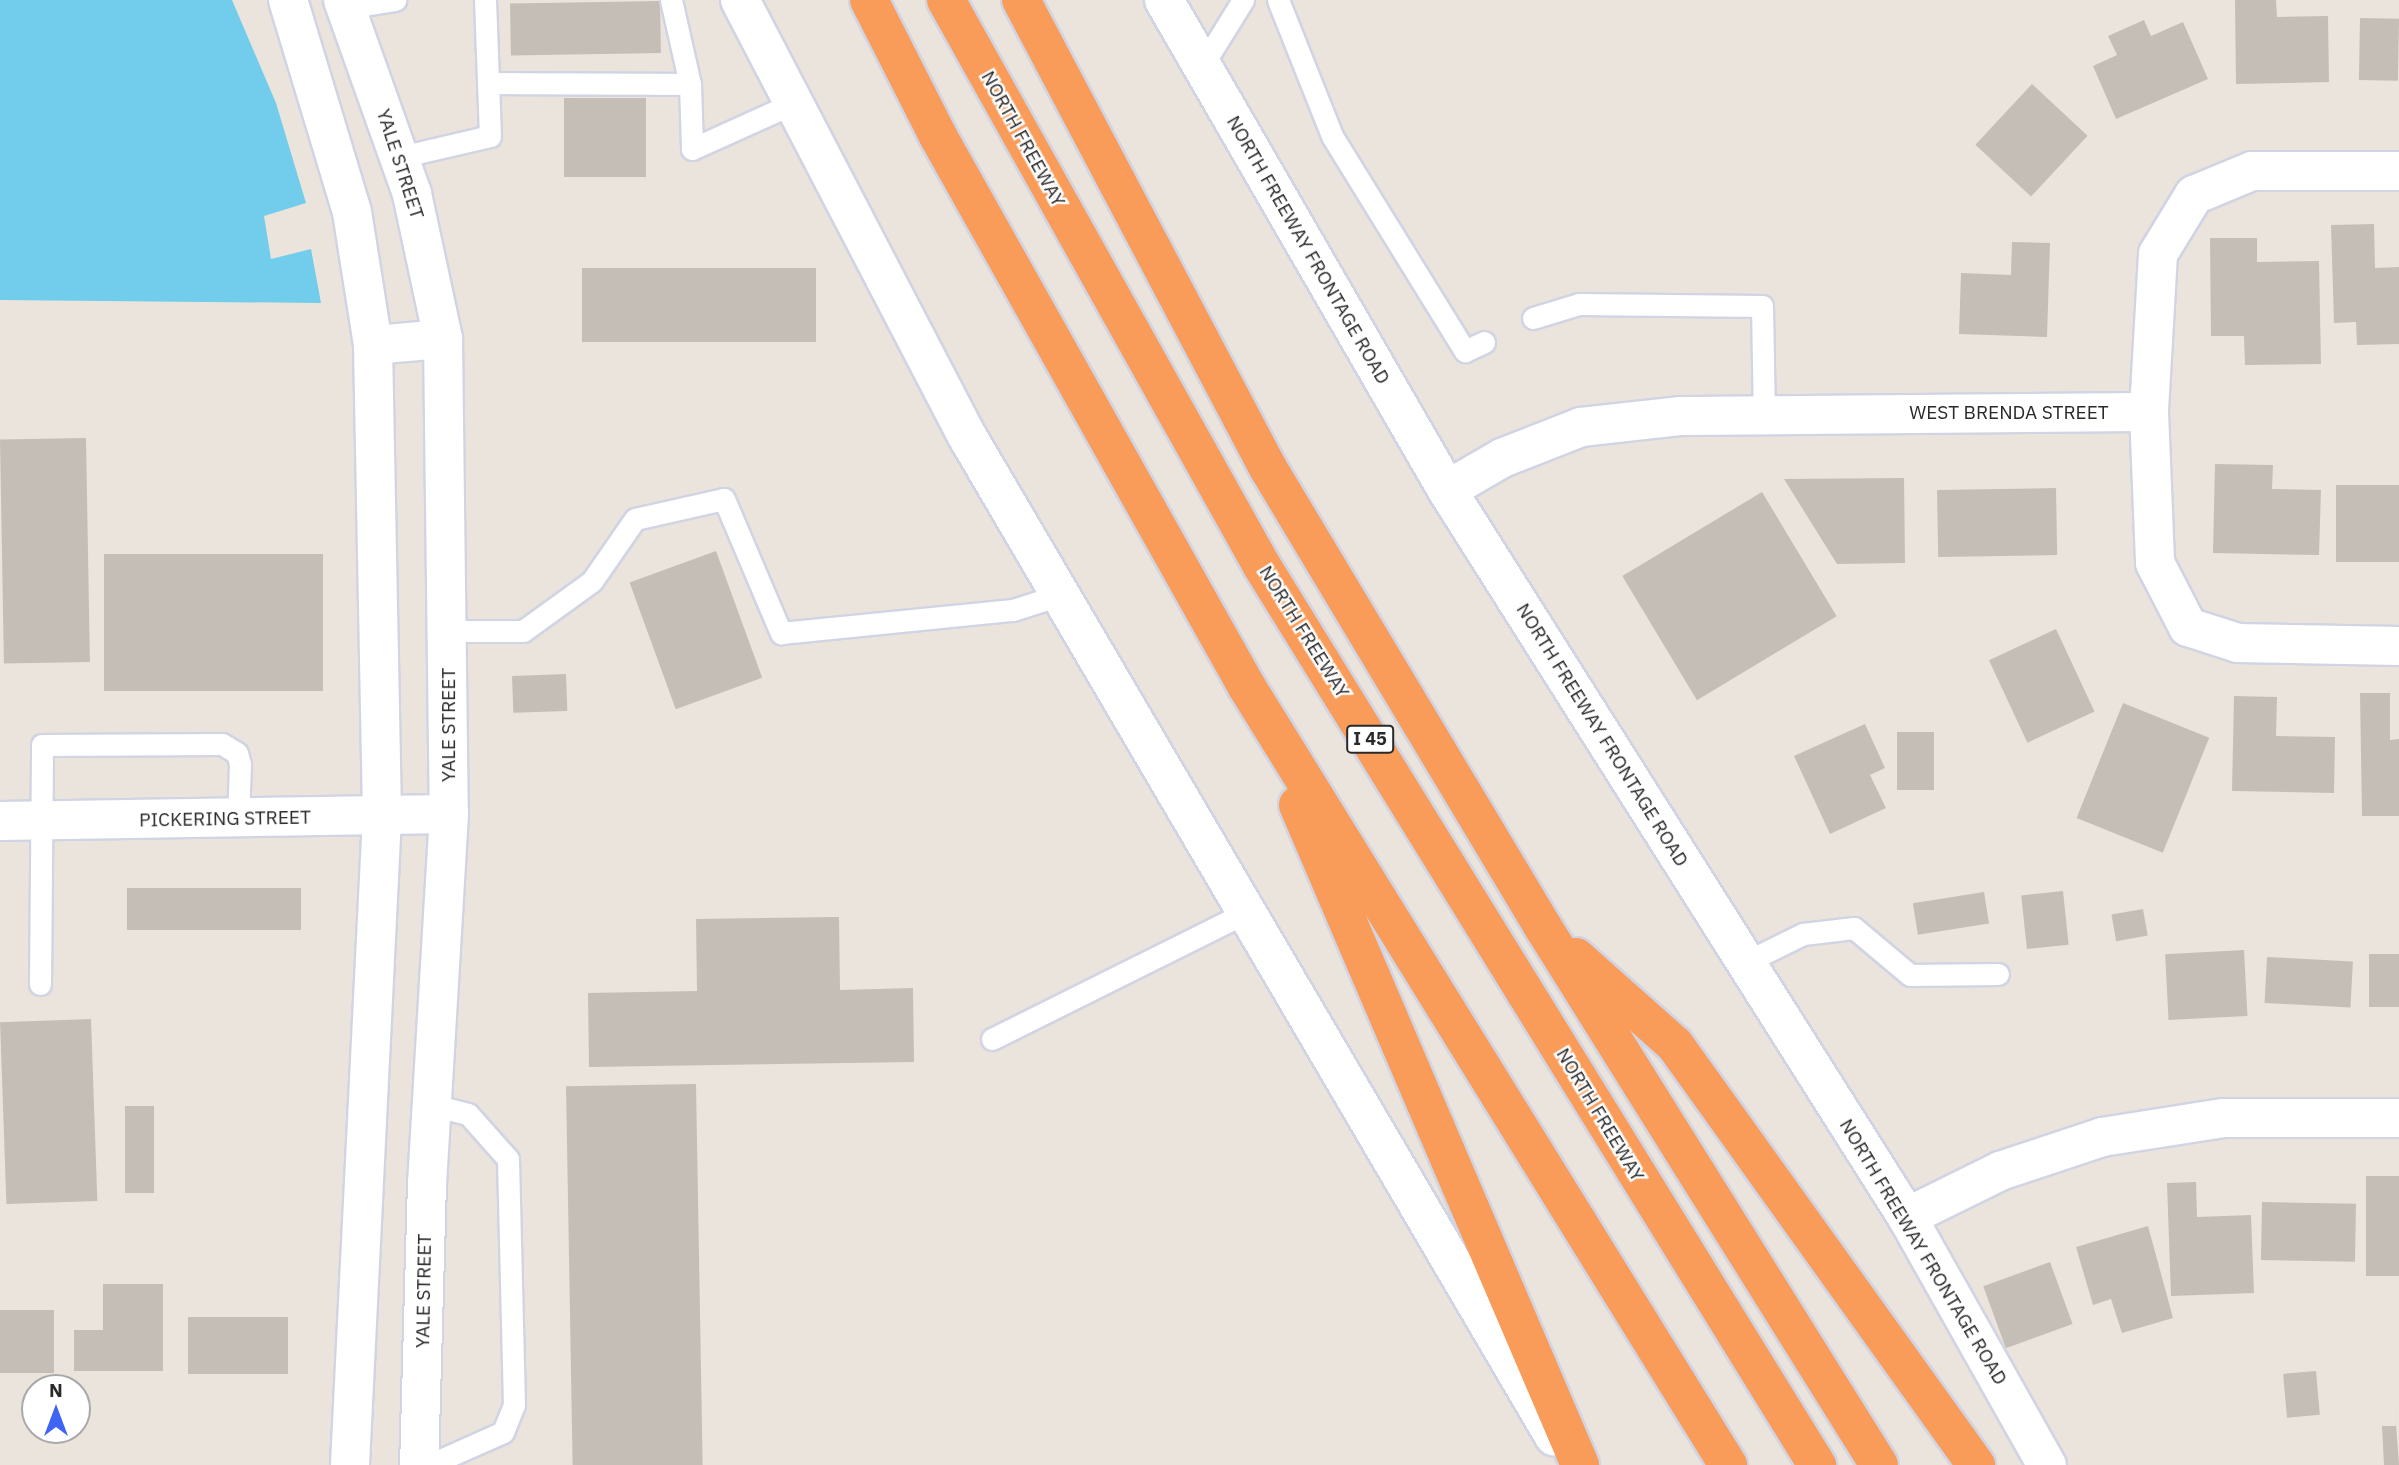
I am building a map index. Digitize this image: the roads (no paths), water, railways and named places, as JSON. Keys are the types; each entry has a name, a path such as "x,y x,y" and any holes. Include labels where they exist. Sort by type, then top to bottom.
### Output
{"highway":[{"path":"869,0 937,136 1247,687 1728,1465"},
{"name":"NORTH FREEWAY","path":"946,0 1262,566 1817,1465"},
{"name":"I 45","path":"1021,0 1268,467 1543,927 1879,1465"},
{"path":"1247,687 1580,1465"},
{"path":"1543,927 1675,1045 1976,1465"}],"main road":[{"path":"288,0 352,212 373,345 382,817 351,1465"},
{"path":"740,0 967,436 1245,913 1572,1465"},
{"name":"NORTH FREEWAY FRONTAGE ROAD","path":"1164,0 1447,490 1907,1217 2047,1465"},
{"name":"YALE STREET","path":"344,4 400,156 432,266 443,339 449,631 449,814 432,1105 419,1465"},
{"path":"2399,171 2252,172 2194,195 2158,254 2149,412 2155,563 2188,626 2238,643 2399,646"},
{"path":"373,345 443,339"},
{"name":"WEST BRENDA STREET","path":"1447,490 1502,458 1581,427 1764,416 2149,412"},
{"name":"PICKERING STREET","path":"0,821 449,814"},
{"path":"1907,1217 2000,1171 2102,1137 2223,1118 2399,1118"}],"lane":[{"path":"344,4 396,0"},
{"path":"400,156 490,136 485,0"},
{"path":"671,0 690,85 692,149 794,103"},
{"path":"1202,66 1243,0"},
{"path":"1278,0 1332,136 1465,351 1484,342"},
{"path":"488,83 690,85"},
{"path":"1533,317 1579,304 1762,306 1764,416"},
{"path":"449,631 523,631 592,581 635,519 724,499 781,633 1013,610 1060,595"},
{"path":"40,984 42,745 188,741 222,744 237,752 238,819"},
{"path":"992,1039 1245,913"},
{"path":"1746,962 1803,934 1854,928 1910,975 1998,974"},
{"path":"429,1465 503,1432 514,1405 508,1159 468,1114 432,1105"}],"water":[{"path":"0,0 232,0 276,103 306,203 264,216 271,259 311,249 321,303 0,300"}]}
